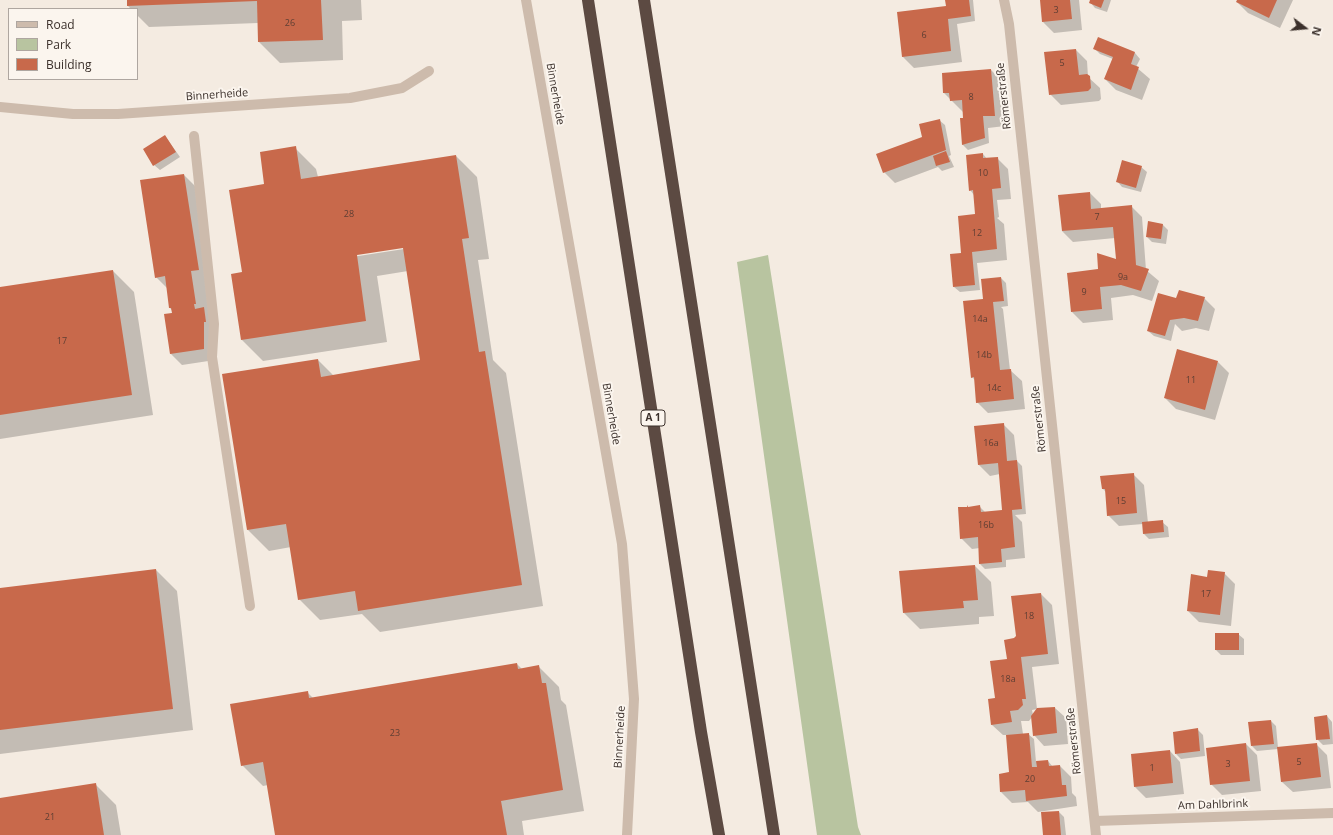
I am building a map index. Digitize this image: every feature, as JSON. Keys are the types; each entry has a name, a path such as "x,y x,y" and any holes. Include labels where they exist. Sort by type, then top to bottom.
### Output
{"highway":[{"name":"A 1","path":"588,0 701,732 719,835"},
{"path":"644,0 774,835"}],"street":[{"name":"Binnerheide","path":"526,0 622,544 634,699 627,835"},
{"name":"Römerstraße","path":"1004,0 1009,24 1096,835"},
{"name":"Binnerheide","path":"0,108 73,114 118,114 350,98 402,88 429,70"},
{"path":"194,136 214,324 212,357 250,606"},
{"name":"Am Dahlbrink","path":"1095,822 1333,813"}],"green space":[{"path":"768,255 858,827 861,835 817,835 737,262"}],"building":[{"path":"127,0 321,0 323,40 258,42 257,1 127,6"},
{"path":"945,0 969,0 971,16 948,19 951,51 902,57 897,12 946,6"},
{"path":"1040,0 1070,0 1072,19 1042,22"},
{"path":"1090,0 1104,0 1101,8 1089,3"},
{"path":"1237,0 1277,0 1269,18 1236,2"},
{"path":"1098,37 1135,52 1131,64 1139,67 1131,90 1104,79 1113,57 1093,49"},
{"path":"1076,49 1079,75 1087,74 1090,76 1091,88 1088,91 1049,95 1044,52"},
{"path":"991,69 995,116 983,116 985,138 962,145 960,118 963,118 962,100 950,101 949,93 943,93 942,73"},
{"path":"940,119 946,150 883,173 876,154 922,137 919,124"},
{"path":"165,135 176,152 153,166 143,149"},
{"path":"296,146 301,179 456,155 469,238 462,239 479,352 485,351 522,585 358,611 355,591 298,600 286,524 247,530 222,374 318,359 321,377 420,360 403,248 357,255 366,321 241,340 231,274 242,272 229,190 264,184 260,152"},
{"path":"946,151 950,162 936,166 933,156"},
{"path":"983,153 983,158 998,157 1001,188 992,189 997,249 972,252 975,285 953,287 950,254 961,253 958,216 975,214 973,190 969,191 966,155"},
{"path":"1122,160 1142,166 1136,188 1116,182"},
{"path":"184,174 199,270 191,271 196,304 194,304 195,309 204,307 206,322 204,322 204,349 170,354 164,314 172,313 171,308 169,308 165,276 155,278 140,180"},
{"path":"1090,192 1091,209 1132,205 1136,265 1149,269 1141,291 1121,285 1100,287 1102,309 1071,312 1067,273 1098,269 1097,253 1116,259 1113,227 1062,231 1058,195"},
{"path":"1148,221 1163,224 1161,239 1146,237"},
{"path":"113,270 132,395 0,415 0,287"},
{"path":"1001,277 1004,301 993,302 1000,370 1011,369 1014,399 976,403 974,377 971,378 963,301 983,299 981,279"},
{"path":"1179,290 1205,297 1198,321 1184,318 1170,320 1165,336 1147,331 1158,293 1176,298"},
{"path":"1177,349 1218,361 1205,410 1164,398"},
{"path":"1004,423 1007,461 1017,460 1022,509 1012,510 1015,547 1001,549 1002,562 979,564 978,537 960,539 958,507 980,505 981,512 1002,510 998,463 978,465 974,426"},
{"path":"1134,473 1137,513 1107,516 1105,489 1102,489 1100,476"},
{"path":"1163,520 1164,532 1143,534 1142,522"},
{"path":"975,565 978,600 963,601 964,608 903,613 899,571"},
{"path":"156,569 173,709 0,730 0,588"},
{"path":"1208,570 1225,572 1220,615 1187,611 1191,574 1207,577"},
{"path":"1041,593 1048,654 1021,657 1026,699 1022,699 1023,705 1018,710 1010,711 1012,722 991,725 988,699 995,698 990,661 1007,659 1004,640 1014,638 1016,636 1011,596"},
{"path":"1215,633 1239,633 1239,650 1215,650"},
{"path":"517,663 518,669 539,665 542,683 546,683 563,790 501,801 507,835 275,835 263,762 241,766 230,704 308,691 309,698"},
{"path":"1055,707 1057,733 1033,736 1031,716 1037,708"},
{"path":"1327,715 1330,739 1316,740 1314,717"},
{"path":"1271,720 1274,744 1251,746 1248,722"},
{"path":"1198,728 1200,751 1175,754 1173,732"},
{"path":"1029,733 1032,767 1037,767 1036,761 1048,760 1049,766 1060,765 1062,785 1066,785 1067,796 1026,801 1025,790 1000,792 999,774 1009,772 1006,735"},
{"path":"1246,743 1250,781 1210,785 1206,748"},
{"path":"1317,743 1321,777 1281,782 1277,747"},
{"path":"1170,750 1173,783 1134,787 1131,754"},
{"path":"96,783 104,835 0,835 0,798"},
{"path":"1059,811 1061,835 1043,835 1041,812"}]}
